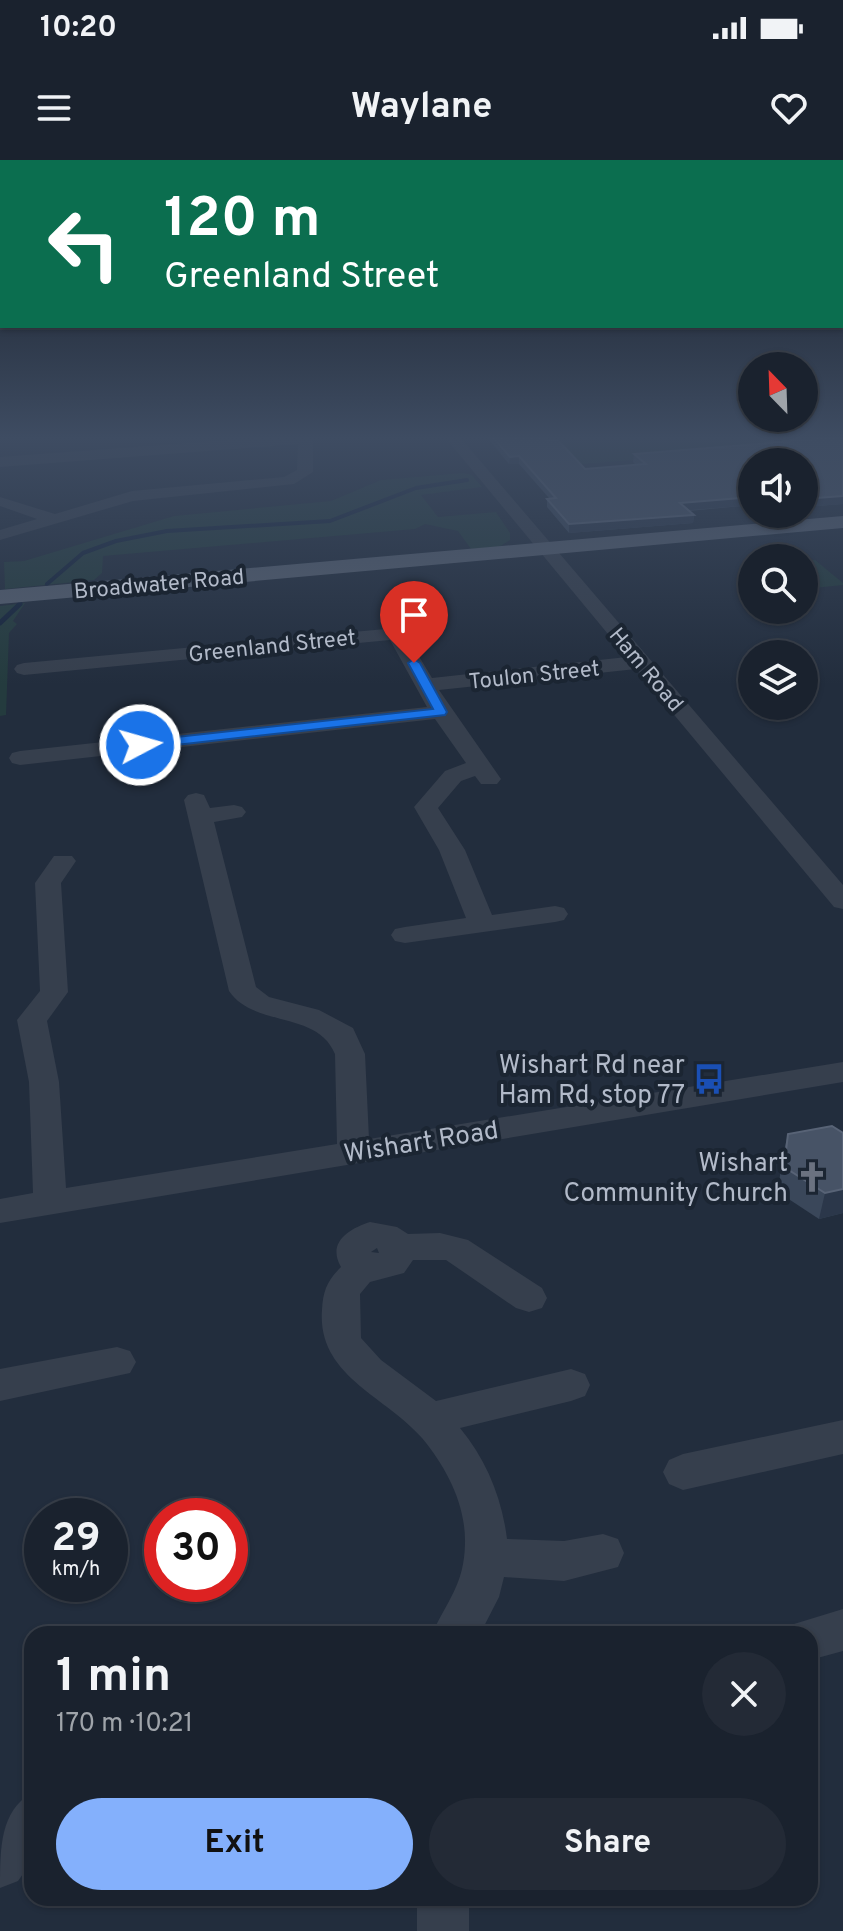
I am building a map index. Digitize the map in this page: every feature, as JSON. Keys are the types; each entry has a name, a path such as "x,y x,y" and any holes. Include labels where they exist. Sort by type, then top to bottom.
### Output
{"main road":[{"name":"Broadwater Road","path":"0,597 843,522"}],"street":[{"path":"0,535 54,519"},
{"name":"Ham Road","path":"522,519 838,890"},
{"name":"Greenland Street","path":"24,669 396,634 441,712 484,773 453,776 426,807 452,850 482,924"},
{"name":"Toulon Street","path":"428,685 641,662"},
{"path":"20,758 441,712"},
{"path":"234,812 198,808 243,991 259,1003 325,1023 342,1035 348,1044 354,1153"},
{"path":"50,1203 44,1082 32,1020 54,992 48,883 63,861"},
{"path":"405,935 555,914"},
{"name":"Wishart Road","path":"0,1211 843,1072"},
{"path":"459,1626 479,1591 485,1557 486,1527 476,1489 462,1462 428,1419 356,1359 344,1344 341,1337 342,1289 363,1267 352,1253 353,1247 362,1238 385,1236 398,1249 436,1243 462,1250 501,1282 529,1298"},
{"path":"0,1385 117,1362"},
{"path":"428,1419 571,1385"},
{"path":"683,1472 843,1437"},
{"path":"485,1557 564,1561 603,1553"},
{"path":"818,1637 843,1630"},
{"path":"0,1863 24,1829"},
{"path":"443,1906 443,1931"}],"green space":[{"path":"165,519 500,519 510,533 510,540 499,547 471,549 458,531 425,524 415,529 103,556 102,573 94,580 5,589 4,562 24,561"},
{"path":"818,562 843,583 818,588"},
{"path":"25,603 13,621 17,624 9,633 6,715 0,716 0,606"}],"building":[{"path":"564,519 643,519 569,524"},
{"path":"832,1126 843,1133 843,1189 825,1193 784,1167 788,1134"}],"waterway":[{"path":"47,584 83,553 116,541 167,531 336,519"},
{"path":"0,623 20,604"}],"place":[{"name":"Wishart Rd near Ham Rd, stop 77","path":"709,1079"},
{"name":"Wishart Community Church","path":"812,1177"}],"route":[{"path":"140,745 441,712 414,663"}]}
